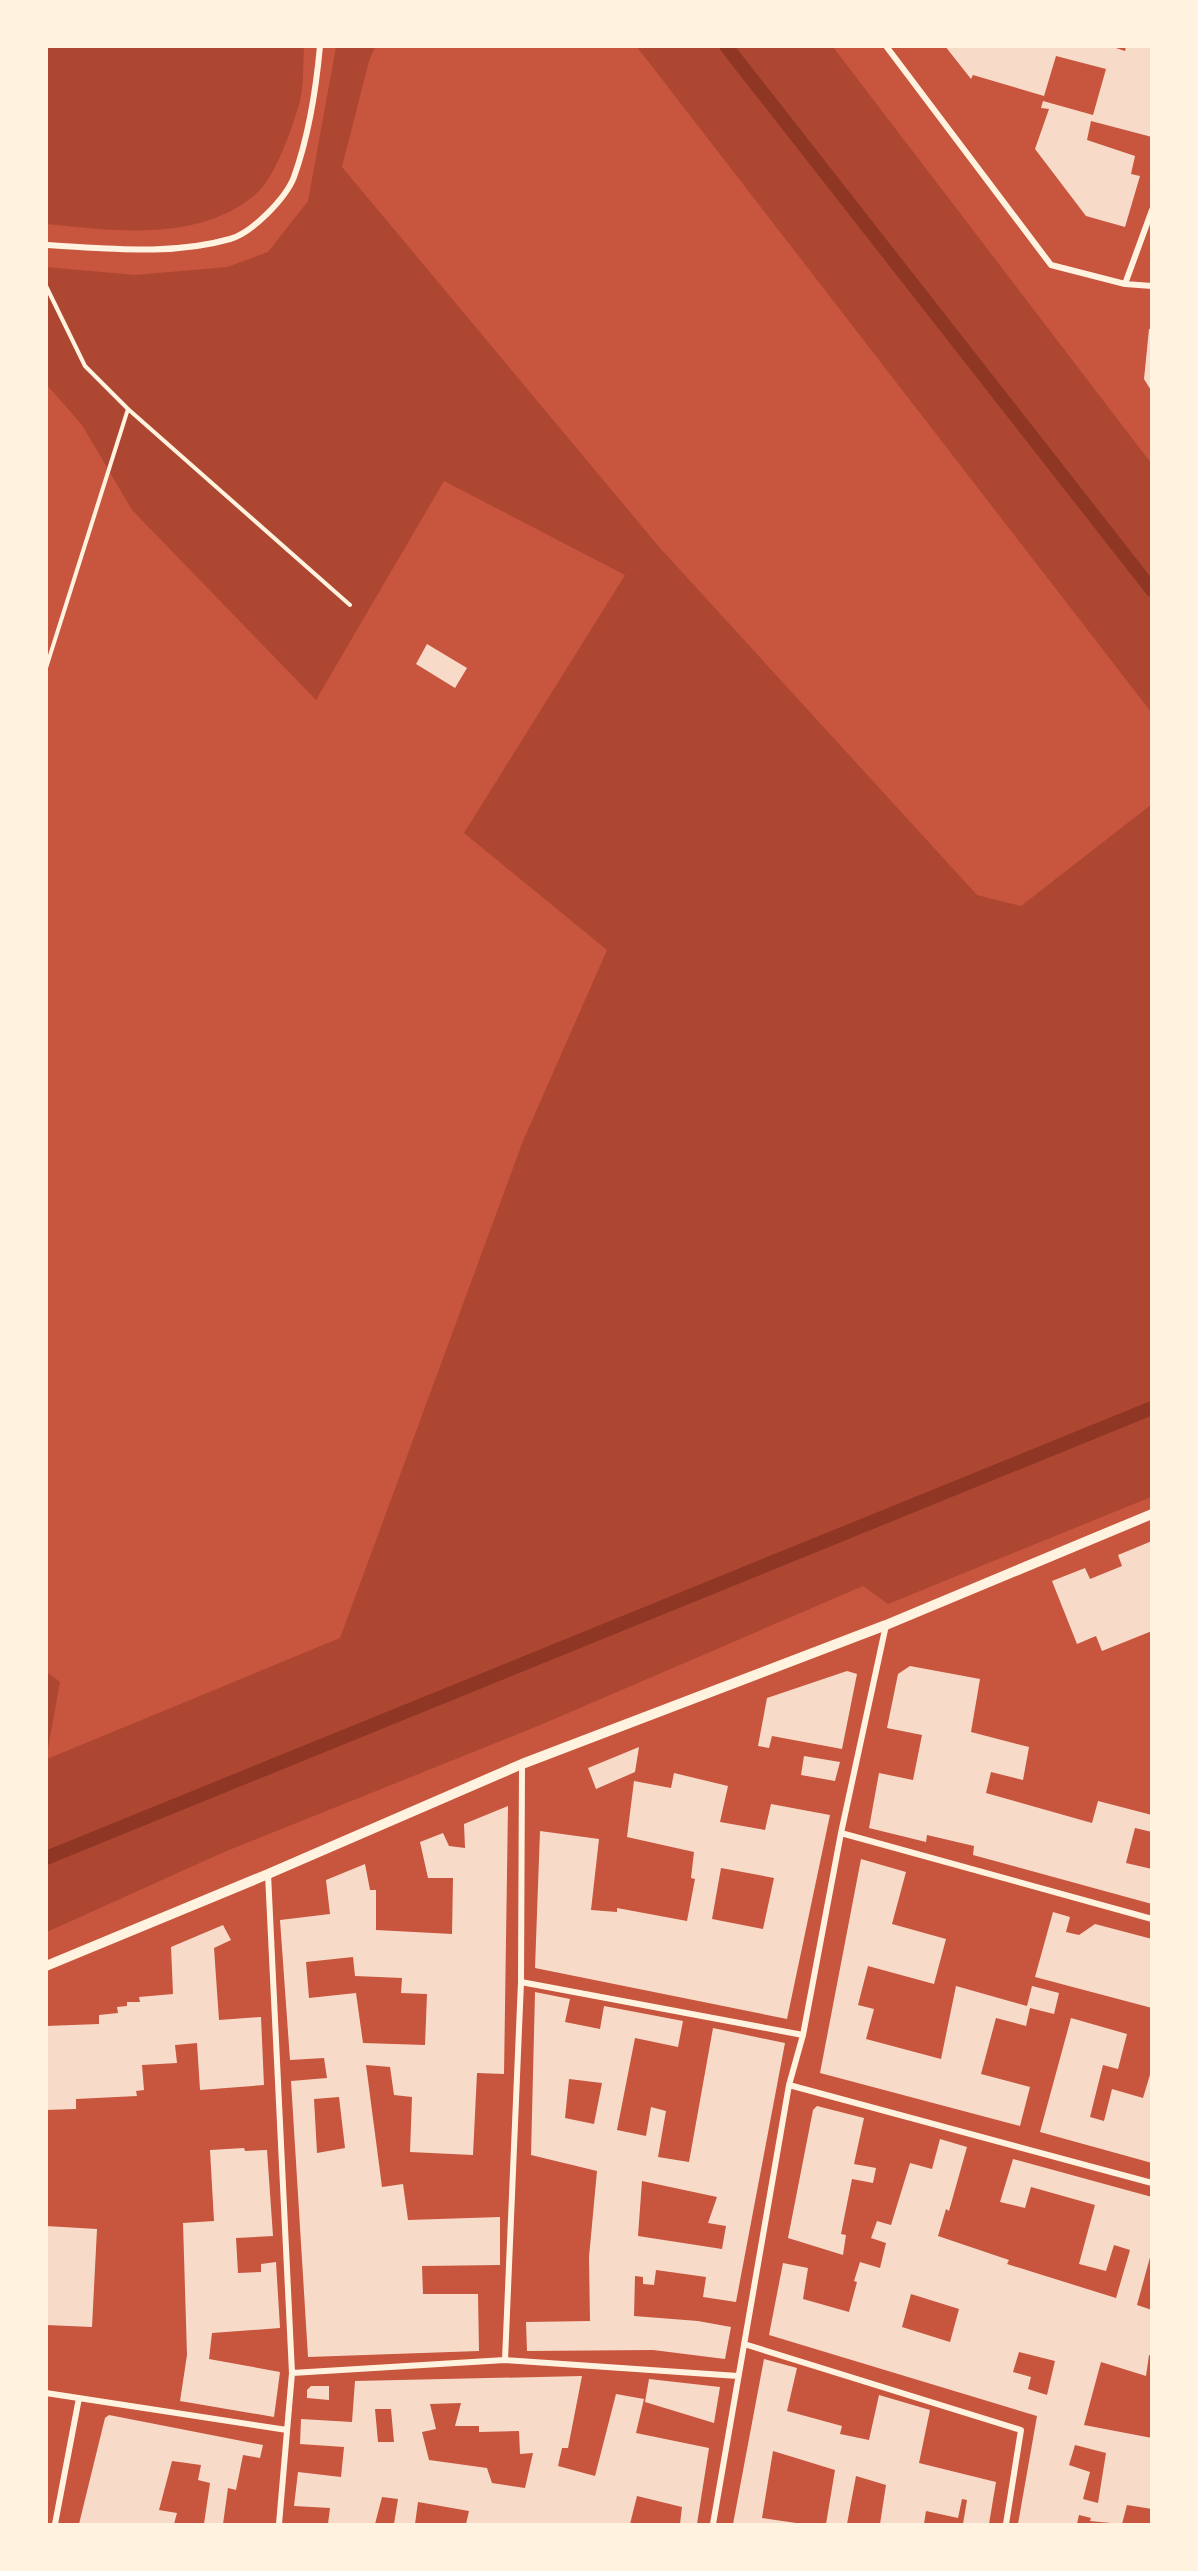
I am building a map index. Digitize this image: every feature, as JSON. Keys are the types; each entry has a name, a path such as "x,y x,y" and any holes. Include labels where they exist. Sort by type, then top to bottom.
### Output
{"street":[{"path":"46,245 133,250 195,246 232,239 264,220 293,179 315,94 320,46"},
{"path":"886,46 1051,265 1125,284 1152,286"},
{"path":"1125,284 1152,210"},
{"path":"46,1966 268,1875 522,1764 886,1625 1152,1514"},
{"path":"713,2524 789,2085 803,2035 841,1833 886,1625"},
{"path":"505,2360 521,1982 522,1764"},
{"path":"841,1833 1152,1919"},
{"path":"268,1875 291,2373 279,2524"},
{"path":"521,1982 803,2035"},
{"path":"789,2085 1152,2183"},
{"path":"744,2344 1021,2430 1006,2524"},
{"path":"291,2373 505,2360 738,2376"},
{"path":"46,2393 287,2430"},
{"path":"55,2524 79,2398"}],"path":[{"path":"46,286 85,366 128,409 350,605"},
{"path":"46,668 128,409"}],"shaded area":[{"path":"47,46 304,47 300,101 271,174 258,192 236,208 211,220 157,230 101,229 47,224"},
{"path":"336,47 375,47 369,61 342,167 660,548 977,895 1021,906 1152,804 1151,1497 888,1604 863,1586 538,1726 224,1852 47,1932 47,1759 340,1638 523,1141 607,950 464,833 625,575 444,481 316,700 132,510 82,425 47,385 46,267 135,275 227,267 268,252 308,201"},
{"path":"637,47 833,47 1151,463 1151,712"},
{"path":"47,1672 60,1682 47,1754"}],"building":[{"path":"945,46 1110,46 1125,51 1126,46 1152,46 1152,137 1091,121 1087,140 1135,156 1131,174 1140,176 1125,227 1086,216 1035,149 1049,109 1041,108 1043,101 1093,115 1106,69 1056,56 1044,96 973,75 971,79"},
{"path":"1149,329 1152,329 1152,392 1144,379"},
{"path":"427,644 467,668 455,688 416,664"},
{"path":"1152,1541 1152,1631 1102,1651 1096,1636 1077,1644 1052,1581 1085,1568 1090,1579 1122,1566 1118,1555"},
{"path":"910,1666 980,1679 971,1732 1029,1747 1023,1780 991,1772 986,1793 1092,1823 1098,1801 1152,1815 1152,1832 1135,1828 1126,1863 1152,1869 1152,1904 973,1855 974,1846 927,1835 926,1842 869,1828 879,1773 913,1780 922,1735 887,1728 898,1674"},
{"path":"847,1671 857,1674 842,1749 772,1736 769,1748 758,1746 767,1698"},
{"path":"639,1747 635,1772 596,1789 588,1768"},
{"path":"804,1756 840,1762 835,1781 801,1775"},
{"path":"674,1773 728,1786 720,1822 765,1830 771,1804 830,1815 787,2019 535,1968 540,1831 599,1839 591,1910 617,1912 617,1908 687,1921 695,1879 691,1878 694,1852 627,1837 634,1781 671,1788","holes":["721,1868 774,1878 763,1929 712,1919"]},
{"path":"508,1806 504,2074 477,2073 473,2155 410,2152 412,2097 394,2095 390,2067 366,2065 382,2187 403,2184 408,2220 500,2217 500,2265 422,2266 423,2294 478,2294 479,2351 308,2357 291,2081 327,2078 324,2058 290,2060 280,1920 330,1914 326,1880 365,1864 370,1890 376,1890 376,1930 452,1934 453,1878 428,1878 420,1842 443,1833 449,1846 465,1848 464,1824","holes":["353,1957 355,1976 402,1978 401,1993 427,1994 425,2045 363,2043 356,1993 309,1998 306,1962","339,2097 345,2148 317,2153 314,2099"]},
{"path":"861,1859 906,1872 892,1924 946,1939 934,1984 868,1966 858,2005 874,2009 866,2039 941,2059 956,1986 1027,2006 1032,1986 1059,1993 1054,2014 1030,2008 1026,2026 996,2018 981,2074 1030,2087 1020,2126 820,2073"},
{"path":"1053,1912 1070,1917 1066,1932 1079,1935 1095,1924 1152,1939 1152,2008 1035,1977"},
{"path":"223,1925 231,1940 214,1948 219,2020 261,2017 264,2085 200,2090 197,2043 175,2045 177,2063 142,2065 144,2090 136,2091 137,2096 76,2099 76,2109 46,2110 46,2026 99,2024 99,2015 118,2013 117,2007 127,2006 127,2002 140,2002 139,1997 173,1994 171,1947"},
{"path":"535,1992 570,1999 565,2022 600,2029 604,2006 683,2021 678,2047 635,2038 617,2130 646,2136 651,2107 666,2111 658,2157 689,2162 713,2028 785,2043 736,2302 703,2297 706,2277 656,2270 654,2285 643,2284 643,2277 635,2276 634,2316 698,2321 731,2327 725,2359 653,2350 527,2351 526,2322 590,2321 589,2257 597,2171 531,2155","holes":["569,2079 602,2083 594,2124 565,2118","642,2181 717,2197 708,2223 726,2226 722,2249 638,2236"]},
{"path":"1071,2018 1127,2034 1118,2069 1103,2065 1090,2117 1104,2121 1112,2089 1143,2098 1152,2068 1152,2163 1040,2132"},
{"path":"817,2106 864,2118 854,2164 876,2168 873,2183 852,2179 841,2234 846,2235 843,2255 788,2238 813,2110"},
{"path":"940,2139 967,2147 949,2211 946,2209 938,2236 1009,2260 1007,2264 1116,2298 1130,2250 1114,2245 1106,2271 1079,2264 1095,2205 1031,2187 1025,2208 1000,2202 1013,2159 1152,2197 1152,2250 1137,2305 1152,2310 1152,2356 1149,2355 1146,2376 1101,2362 1084,2425 1152,2438 1152,2509 1127,2505 1122,2524 1090,2521 1091,2518 1079,2515 1077,2524 1018,2524 1037,2416 769,2335 783,2263 808,2268 803,2299 849,2312 860,2262 880,2268 886,2243 871,2238 877,2221 891,2225 910,2163 932,2169","holes":["911,2294 959,2309 950,2342 902,2327","1019,2352 1055,2361 1047,2395 1028,2389 1031,2377 1013,2372","1075,2445 1106,2453 1098,2503 1083,2499 1090,2472 1069,2465"]},
{"path":"244,2148 245,2151 267,2150 273,2236 236,2238 238,2273 261,2272 261,2264 276,2262 280,2328 212,2333 209,2359 280,2372 274,2417 180,2401 187,2355 183,2223 214,2221 210,2150"},
{"path":"46,2226 97,2229 92,2327 46,2325"},
{"path":"764,2359 797,2368 787,2411 842,2426 840,2434 869,2440 879,2395 930,2410 919,2463 996,2482 989,2524 963,2524 967,2500 962,2499 958,2518 926,2511 924,2524 880,2524 886,2485 856,2476 847,2524 826,2524 835,2470 773,2451 762,2518 803,2524 733,2524"},
{"path":"582,2376 568,2448 562,2448 558,2466 595,2476 616,2394 644,2399 636,2433 709,2448 697,2524 680,2524 682,2507 637,2496 630,2524 466,2524 469,2511 418,2502 415,2524 394,2524 398,2499 382,2497 375,2524 328,2524 330,2508 294,2506 298,2472 341,2477 344,2447 300,2444 301,2419 352,2422 355,2381","holes":["461,2403 455,2426 479,2426 479,2432 519,2431 520,2454 533,2453 525,2488 492,2483 487,2468 429,2460 422,2432 436,2429 430,2404","375,2409 391,2409 394,2442 378,2442"]},
{"path":"649,2379 720,2387 714,2423 645,2402"},
{"path":"311,2386 329,2386 329,2400 307,2398 307,2390"},
{"path":"109,2415 263,2445 260,2458 243,2455 236,2490 228,2488 223,2524 204,2524 210,2483 198,2480 201,2465 172,2461 159,2510 177,2513 174,2524 79,2524 105,2418"}],"waterway":[{"path":"726,46 1152,590"},
{"path":"46,1858 1152,1408"}]}
